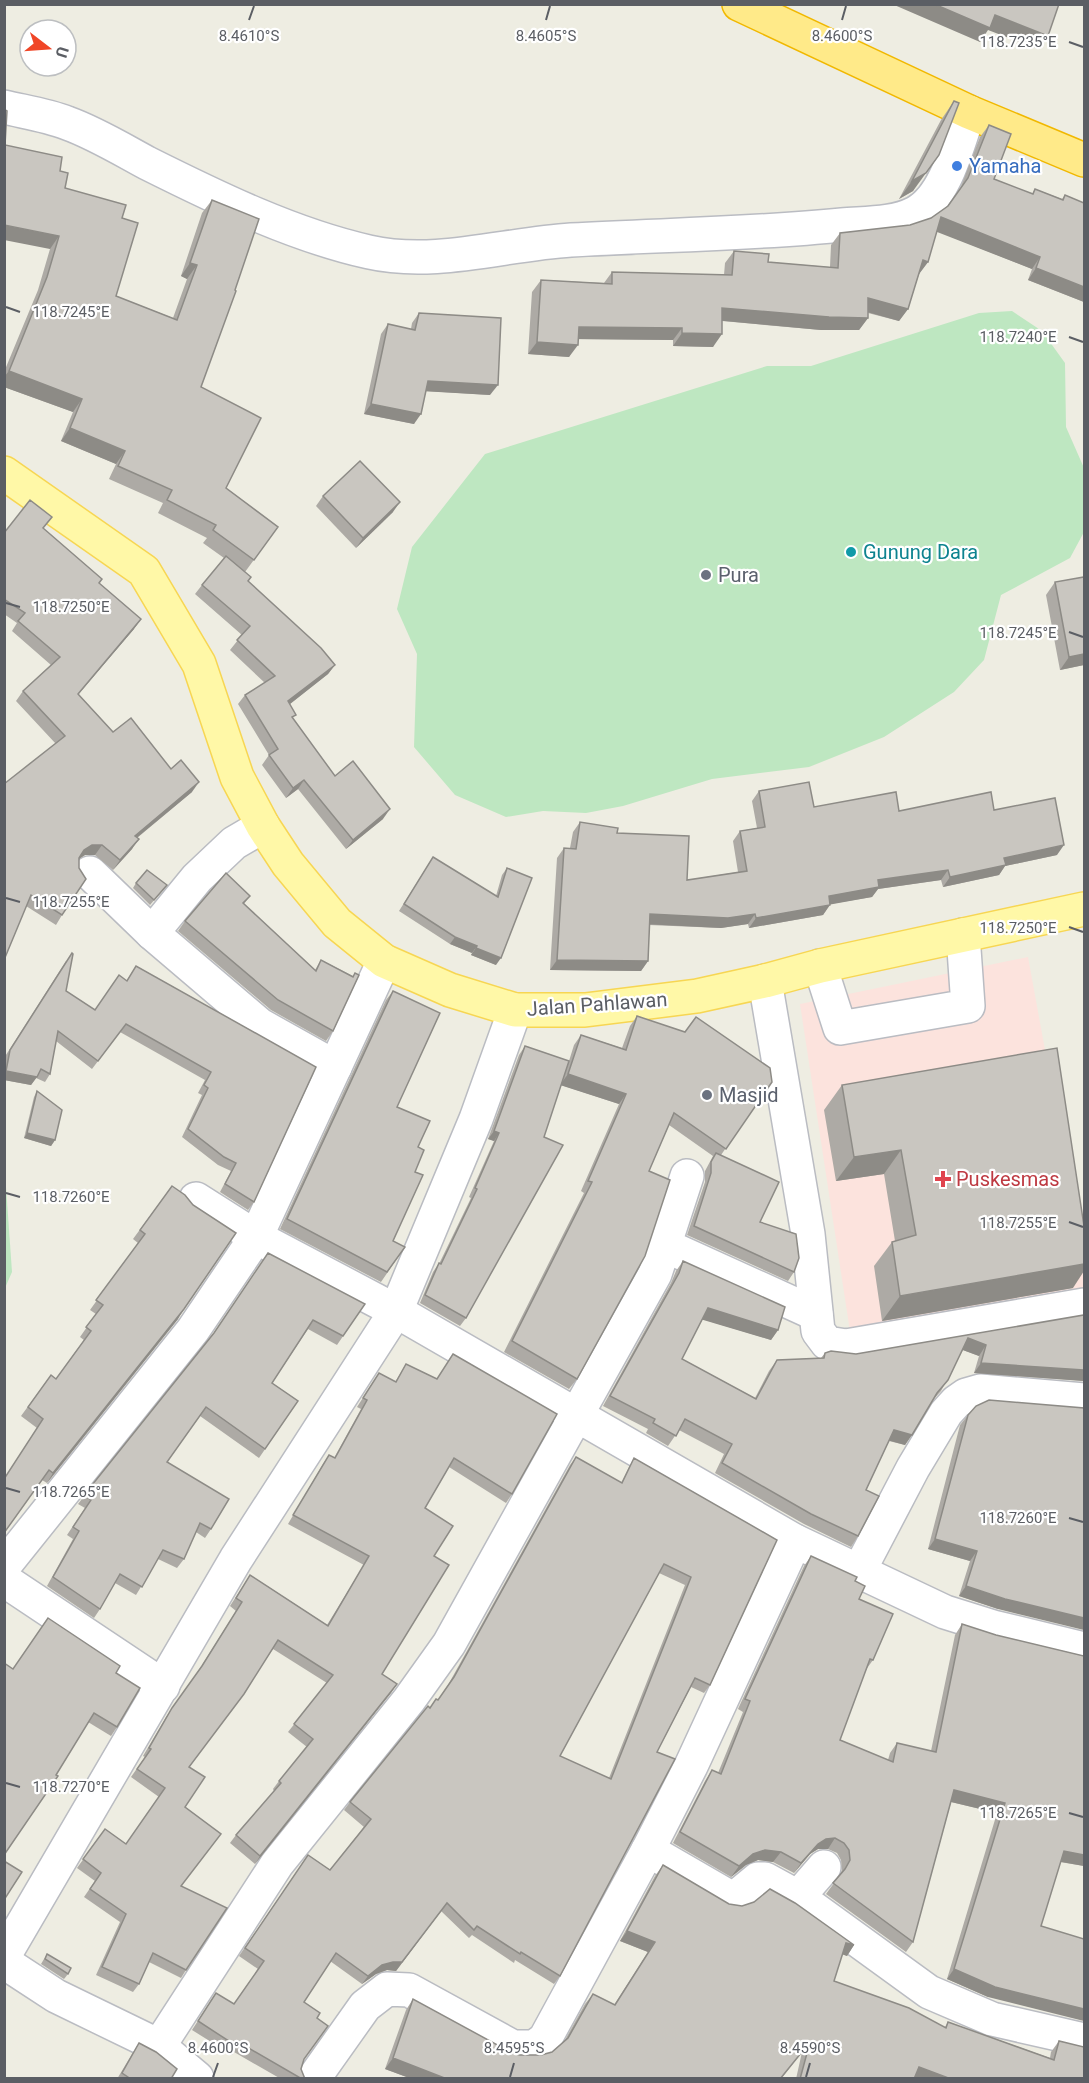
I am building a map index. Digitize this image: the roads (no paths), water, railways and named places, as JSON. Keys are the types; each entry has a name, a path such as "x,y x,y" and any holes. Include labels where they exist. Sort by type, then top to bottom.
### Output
{"highway":[{"path":"739,4 969,112 1084,160"}],"main road":[{"name":"Jalan Pahlawan","path":"4,473 144,571 199,664 237,777 263,826 288,864 337,923 384,961 450,990 515,1010 585,1010 697,996 820,966 1084,909"}],"street":[{"path":"4,107 65,122 225,201 309,234 372,253 405,257 429,257 567,240 819,227 897,219 914,214 927,205 942,184 969,112"},
{"path":"152,933 197,878 234,843 263,826"},
{"path":"90,873 152,933 260,1025 335,1067"},
{"path":"820,966 840,1028 968,1006 963,935"},
{"path":"4,1566 193,1330 256,1237 384,961"},
{"path":"765,981 808,1234 818,1330 827,1343 846,1346 1084,1305"},
{"path":"4,1956 236,1559 396,1311 476,1119 515,1010"},
{"path":"159,2046 276,1864 409,1700 449,1644 656,1274 687,1176"},
{"path":"196,1199 256,1237 396,1311 795,1541 945,1612 993,1627 1084,1649"},
{"path":"664,1245 816,1314"},
{"path":"859,1571 913,1468 946,1413 956,1402 966,1395 980,1391 1084,1400"},
{"path":"314,2079 365,2006 387,1989 409,1990 513,2047 534,2047 545,2038 648,1850 691,1766 795,1541"},
{"path":"4,1580 163,1686"},
{"path":"648,1850 731,1898 735,1898 758,1879 765,1879 798,1897 929,1992 992,2019 1084,2040"},
{"path":"798,1897 824,1866"},
{"path":"4,1962 56,1996 159,2046 196,2079"}],"place":[{"name":"Yamaha","path":"957,166"},
{"name":"Gunung Dara","path":"851,552"},
{"name":"Pura","path":"706,575"},
{"name":"Masjid","path":"707,1095"},
{"name":"Puskesmas","path":"943,1179"}]}
